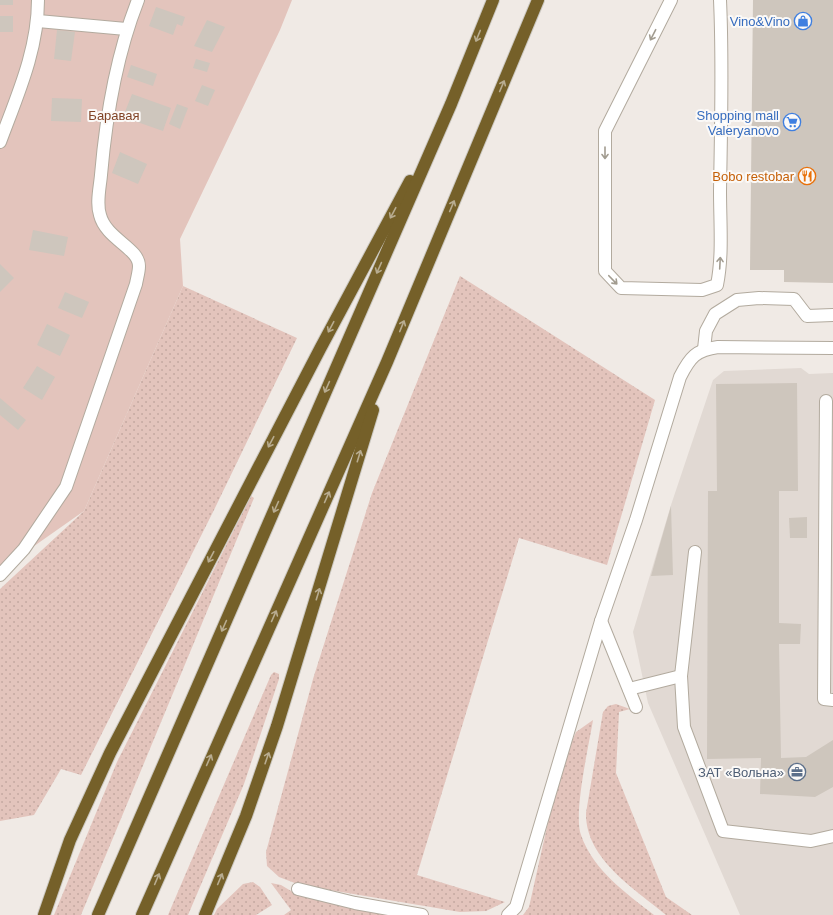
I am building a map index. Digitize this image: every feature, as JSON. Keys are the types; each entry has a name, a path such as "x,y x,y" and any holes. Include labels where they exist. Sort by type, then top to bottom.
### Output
{"highway":[{"path":"98,915 451,104 493,0"},
{"path":"142,915 387,362 538,0"},
{"path":"44,915 70,840 110,753 320,349 451,104"},
{"path":"205,915 246,816 278,726 387,362"}],"street":[{"path":"0,142 31,56 38,21 38,0"},
{"path":"0,575 24,549 66,487 136,284 139,266 137,256 112,236 105,227 99,214 105,134 113,88 126,29 138,0"},
{"path":"671,0 605,131 605,271 621,288 702,290 717,285 721,243 722,104 720,0"},
{"path":"38,21 126,29"},
{"path":"704,349 706,331 715,314 737,300 794,298 807,316 833,315"},
{"path":"508,915 516,907 601,621 636,520 680,377 688,360 704,349 718,347 833,348"},
{"path":"826,401 824,699 833,700"},
{"path":"695,552 681,676 684,727 723,832 811,841 833,836"},
{"path":"601,621 636,708"},
{"path":"629,690 681,676"},
{"path":"298,889 355,903 422,915"}],"shaded area":[{"name":"ЗАТ «Вольна»","path":"801,368 809,374 833,373 833,915 740,915 648,703 633,632 671,505 713,380 724,371"}],"green space":[{"name":"Баравая","path":"0,0 292,0 280,30 180,239 183,286 84,511 0,570"},
{"path":"460,276 655,400 607,565 519,538 417,875 505,902 486,911 460,912 300,885 279,877 267,866 266,852 313,679 372,493"},
{"path":"183,286 297,338 214,510 81,775 61,769 34,815 0,821 0,589 84,511"},
{"path":"251,496 254,498 81,915 54,915 117,762"},
{"path":"274,672 279,674 279,679 244,784 188,915 168,915 271,675"},
{"path":"616,704 630,709 619,712 616,773 666,897 692,915 666,915 640,895 614,872 603,859 594,845 588,830 586,813 603,712 608,706"},
{"path":"593,720 580,796 579,825 581,835 586,848 602,870 622,889 654,915 523,915 529,907 560,769 576,732"},
{"path":"253,882 260,887 272,905 256,915 214,915 217,909 243,884"},
{"path":"271,883 281,885 296,894 395,915 284,915 291,910"}],"building":[{"path":"0,0 13,0 13,5 0,5"},
{"name":"Shopping mall Valeryanovo","path":"753,0 833,0 833,283 784,282 784,270 750,270"},
{"path":"156,7 185,17 182,26 177,24 173,35 149,26"},
{"path":"0,16 13,16 13,32 0,32"},
{"path":"207,20 225,27 212,52 194,46"},
{"path":"57,30 75,32 71,61 54,59"},
{"path":"196,59 210,63 207,72 193,68"},
{"path":"131,65 157,74 153,86 127,77"},
{"path":"202,85 215,90 208,106 195,101"},
{"path":"132,94 171,108 163,131 123,117"},
{"path":"52,98 82,99 81,122 51,121"},
{"path":"177,104 188,108 180,129 169,124"},
{"path":"120,152 147,164 138,184 112,173"},
{"path":"33,230 68,237 64,256 29,250"},
{"path":"0,264 14,278 0,292"},
{"path":"65,292 89,302 82,318 58,308"},
{"path":"47,324 70,335 60,356 37,345"},
{"path":"37,366 55,377 42,400 23,388"},
{"path":"797,383 798,491 779,491 779,623 801,624 800,644 779,644 781,758 806,757 833,740 833,787 815,797 760,794 761,758 707,759 708,491 717,491 716,384"},
{"path":"0,398 26,420 18,430 0,415"},
{"path":"671,506 673,575 651,576 658,551"},
{"path":"807,517 807,538 790,538 789,518"}],"place":[{"name":"Vino&Vino","path":"803,21"},
{"name":"Shopping mall Valeryanovo","path":"792,122"},
{"name":"Bobo restobar","path":"807,176"},
{"name":"ЗАТ «Вольна»","path":"797,772"}]}
